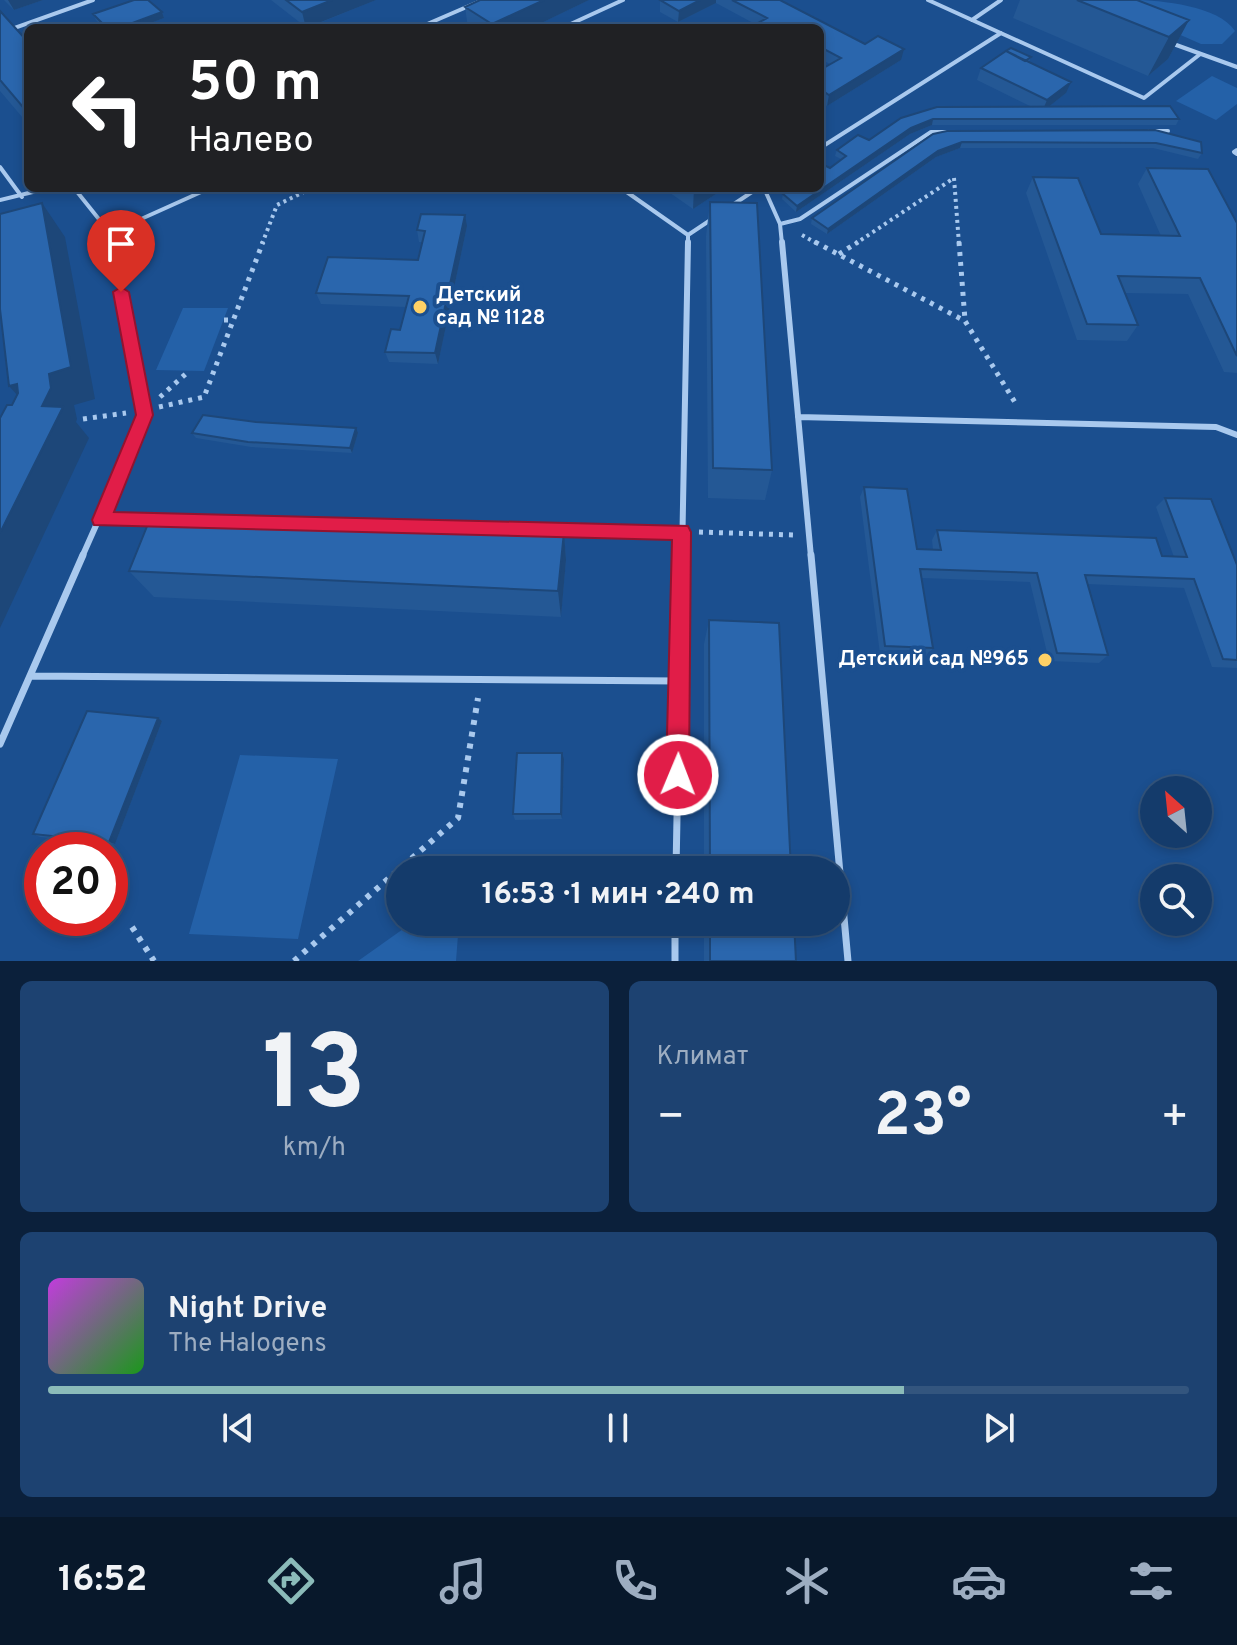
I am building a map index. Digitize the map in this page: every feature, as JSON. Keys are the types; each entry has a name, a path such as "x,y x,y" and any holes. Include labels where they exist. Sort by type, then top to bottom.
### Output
{"lane":[{"path":"0,33 93,0"},
{"path":"427,24 483,0"},
{"path":"571,24 623,0"},
{"path":"928,0 1144,98 1199,55"},
{"path":"972,20 1001,0"},
{"path":"32,21 35,24"},
{"path":"824,145 1001,33"},
{"path":"1156,37 1237,67"},
{"path":"1137,131 1168,131"},
{"path":"780,224 800,219 931,132 947,132"},
{"path":"0,167 22,197"},
{"path":"0,200 37,192"},
{"path":"0,744 101,520 144,411 110,233 77,192"},
{"path":"110,233 201,192"},
{"path":"627,192 688,235"},
{"path":"688,235 755,192"},
{"path":"763,192 780,224 848,961"},
{"path":"676,856 688,235"},
{"path":"798,417 1216,427 1237,435"},
{"path":"101,520 164,521"},
{"path":"415,526 682,532"},
{"path":"30,676 679,681"},
{"path":"675,936 675,961"}],"path":[{"path":"839,254 954,178 965,321 1027,422"},
{"path":"83,419 144,411 204,397 277,205 304,192"},
{"path":"780,224 965,321"},
{"path":"224,320 233,320"},
{"path":"144,411 189,371"},
{"path":"682,532 809,535"},
{"path":"294,961 458,818 480,681"},
{"path":"132,927 154,961"}],"shaded area":[{"path":"1133,0 1173,3 1203,10 1227,22 1235,31 1222,44 1201,44 1133,14"},
{"path":"1212,76 1237,88 1237,104 1216,120 1176,101"},
{"path":"183,308 228,308 204,371 156,370"},
{"path":"240,755 338,759 298,939 189,934"},
{"path":"393,936 458,936 456,961 358,961"}],"building":[{"path":"134,0 148,0 162,12 130,24 103,24 93,14"},
{"path":"286,0 332,0 302,12"},
{"path":"480,0 544,0 492,24 465,7"},
{"path":"660,0 700,0 679,11"},
{"path":"732,0 780,0 865,44 878,36 904,49 829,95 824,92 824,68 841,58 824,49 824,24 756,24 767,18"},
{"path":"1077,0 1137,0 1189,20 1169,37"},
{"path":"0,11 24,38 24,108 0,80"},
{"path":"1011,48 1031,57 1025,61 1006,51"},
{"path":"1006,51 1071,82 1047,100 981,68"},
{"path":"1170,106 1179,119 933,119 911,128 824,188 824,165 830,168 846,156 837,150 858,135 869,140 901,118 937,107"},
{"path":"1155,130 1201,142 1202,153 1156,143 962,142 938,151 828,229 812,218 933,134 947,131"},
{"path":"1147,168 1208,169 1237,223 1237,356 1200,278 1118,276 1138,325 1087,324 1033,177 1078,178 1101,234 1180,236"},
{"path":"785,192 817,192 797,206 783,194"},
{"path":"710,202 757,203 772,470 713,468"},
{"path":"42,203 71,367 49,374 51,388 42,406 63,407 0,533 0,418 18,393 17,384 9,386 0,309 0,214"},
{"path":"421,214 465,215 435,353 385,352 391,329 400,330 409,296 316,293 328,257 418,260 425,231 417,230"},
{"path":"203,415 256,422 356,428 350,448 248,442 192,433"},
{"path":"864,487 907,489 917,549 941,550 937,530 1156,538 1162,556 1187,557 1165,498 1211,499 1237,565 1237,660 1223,659 1194,579 1085,575 1108,655 1057,653 1037,573 920,569 933,648 885,646"},
{"path":"152,514 564,532 558,591 129,571"},
{"path":"709,620 779,623 790,856 710,856"},
{"path":"87,711 158,718 113,832 34,832"},
{"path":"517,753 562,753 561,814 513,814"},
{"path":"710,936 795,936 796,961 710,961"}],"place":[{"name":"Детский сад № 1128","path":"420,307"},
{"name":"Детский сад №965","path":"1045,660"}],"route":[{"path":"121,292 145,415 101,520 682,532 678,775"}]}
